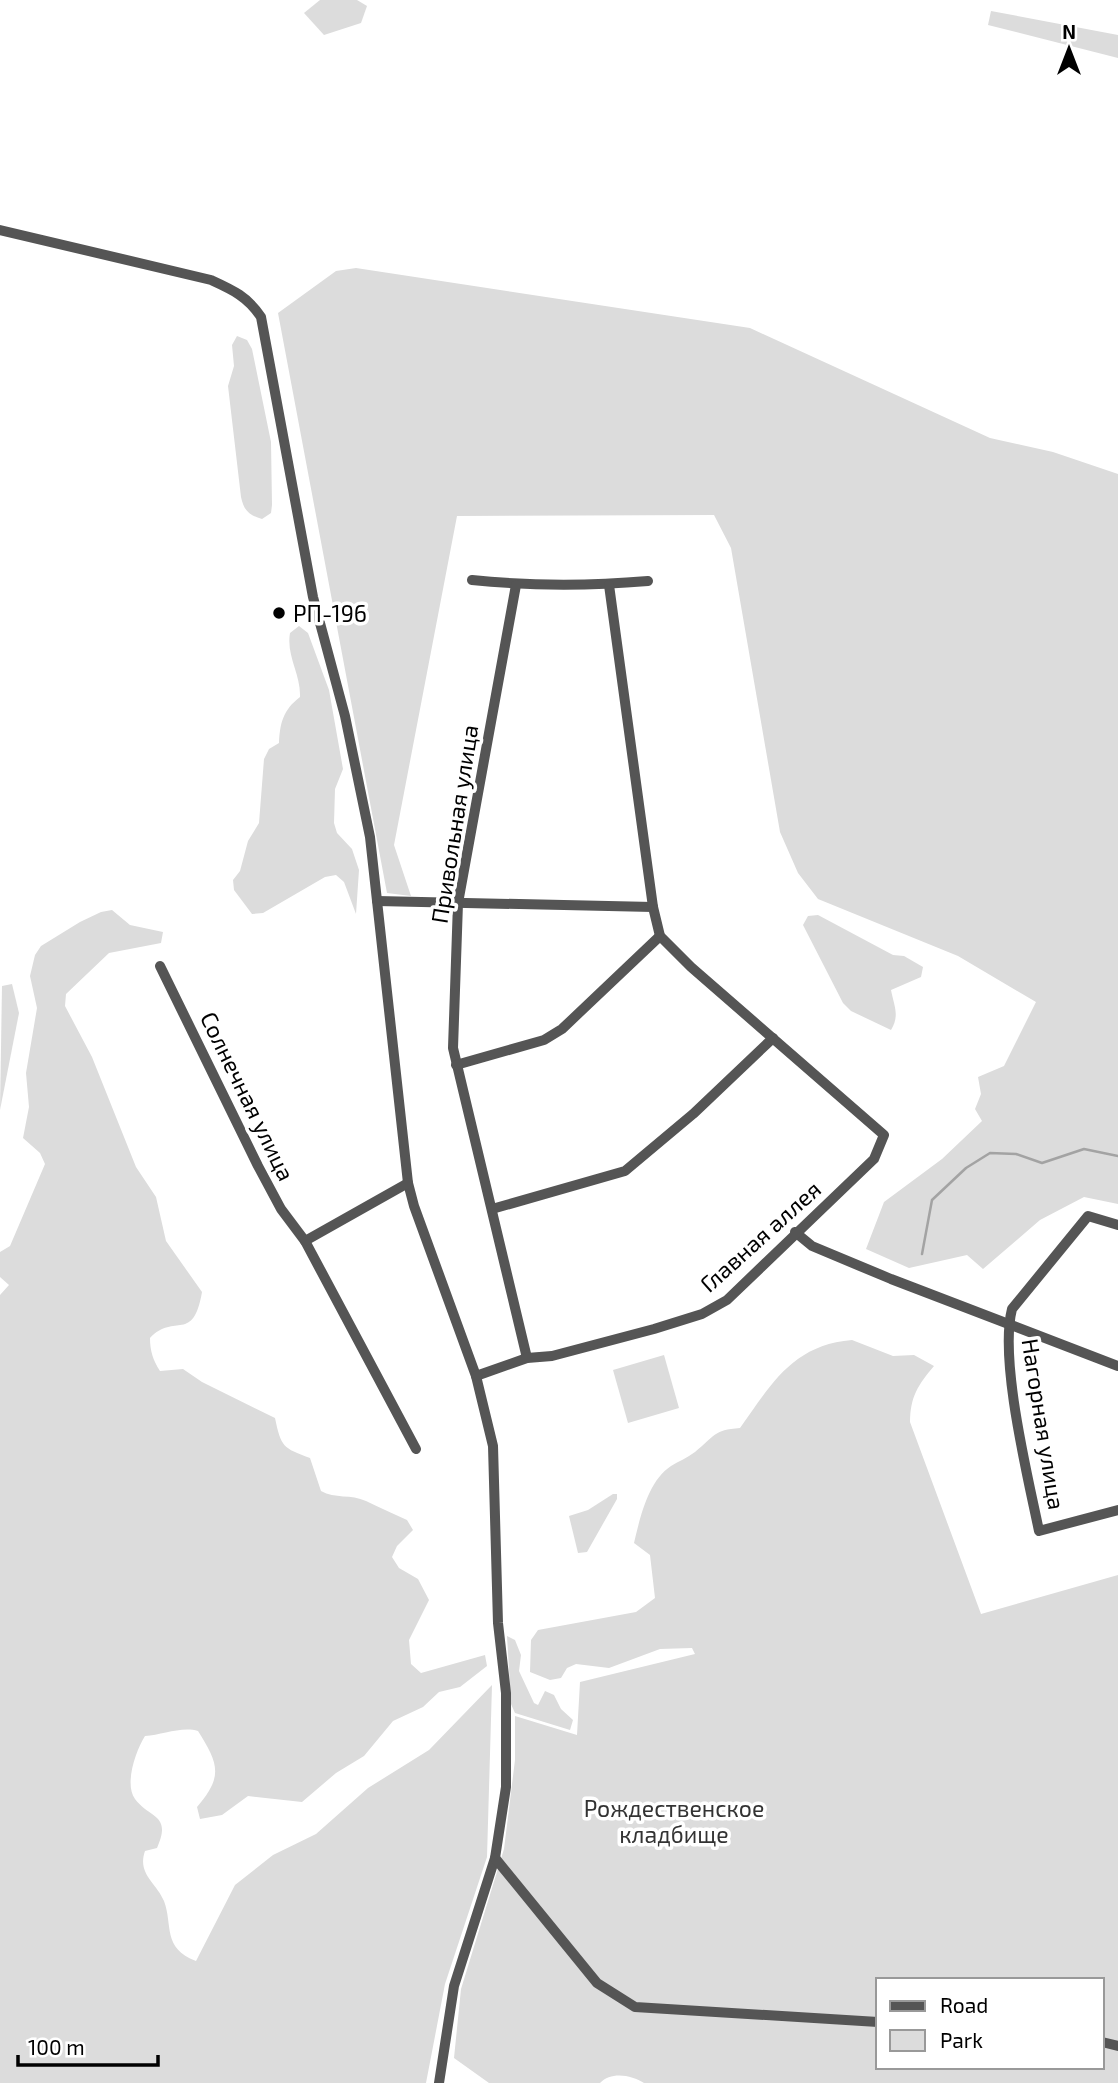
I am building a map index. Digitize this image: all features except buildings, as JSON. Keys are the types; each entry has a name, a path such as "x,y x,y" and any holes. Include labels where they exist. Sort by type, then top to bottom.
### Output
{"street":[{"path":"0,230 211,280 239,292 252,303 261,317 313,597 360,784 377,901 408,1183 476,1376 493,1446 498,1623 506,1693 506,1787 495,1858 454,1986 439,2083"},
{"path":"472,580 516,585 648,581"},
{"path":"492,1209 625,1171 693,1114 773,1038 691,967 660,936 653,906 609,584"},
{"name":"Привольная улица","path":"516,585 458,903 453,1048 527,1357"},
{"path":"377,901 653,906"},
{"path":"456,1065 544,1040 562,1029 660,936"},
{"name":"Солнечная улица","path":"160,966 238,1128 281,1209 305,1241 416,1448"},
{"name":"Главная аллея","path":"476,1376 527,1357 552,1356 702,1314 727,1300 874,1159 884,1135 773,1038"},
{"path":"305,1241 408,1183"},
{"path":"1008,1325 1012,1309 1088,1216 1118,1225"},
{"path":"795,1232 812,1246 1118,1366"},
{"name":"Нагорная улица","path":"1008,1325 1016,1402 1039,1531 1118,1510"},
{"path":"495,1858 597,1983 635,2007 876,2022"}],"green space":[{"path":"320,0 357,0 367,6 361,23 324,35 304,13"},
{"path":"991,11 1118,35 1118,58 988,25"},
{"path":"356,268 750,328 990,438 1053,452 1118,474 1118,1204 1084,1197 1040,1220 983,1269 967,1255 909,1268 866,1249 884,1202 942,1159 982,1121 975,1109 981,1094 978,1077 1004,1066 1036,1002 958,956 818,899 798,873 780,832 731,548 714,515 457,516 394,845 411,896 387,893 278,313 336,271"},
{"path":"237,336 247,340 252,349 271,442 272,505 271,513 262,519 248,512 241,497 228,386 234,366 232,345"},
{"path":"299,626 308,633 329,690 343,769 335,789 334,823 337,833 352,849 359,870 356,914 344,882 336,875 325,877 263,913 252,914 234,890 233,880 240,871 248,841 259,823 264,759 269,749 279,743 284,717 300,697 289,641 290,633"},
{"path":"112,910 130,925 163,932 161,943 109,953 66,994 65,1006 92,1057 136,1167 156,1197 166,1241 202,1292 194,1317 188,1323 167,1327 150,1338 155,1363 160,1371 183,1369 202,1382 275,1418 279,1435 285,1445 310,1458 321,1491 360,1499 407,1520 413,1530 397,1546 392,1557 399,1568 418,1579 429,1600 409,1640 411,1664 421,1673 485,1655 487,1666 460,1687 439,1692 423,1707 393,1721 364,1756 336,1773 302,1802 248,1796 222,1815 200,1819 197,1807 211,1787 215,1769 210,1752 198,1731 179,1730 145,1736 132,1767 132,1793 141,1805 157,1818 162,1829 157,1848 145,1851 143,1866 164,1901 173,1943 185,1956 196,1961 235,1885 273,1855 316,1834 368,1788 429,1750 492,1685 487,1857 445,1984 426,2083 0,2083 0,1295 9,1285 0,1277 0,1252 10,1246 45,1164 40,1153 23,1138 29,1107 26,1073 37,1008 30,976 35,955 41,946 80,922"},
{"path":"818,915 893,955 904,956 923,967 921,977 891,990 896,1015 891,1030 851,1011 843,1003 803,925 808,916"},
{"path":"12,984 19,1013 0,1110 2,986"},
{"name":"Рождественское кладбище","path":"852,1340 893,1356 914,1355 934,1366 916,1392 910,1422 981,1614 1118,1575 1118,2083 644,2083 634,2078 616,2076 600,2083 489,2083 454,2058 461,1989 504,1849 515,1760 515,1716 577,1735 580,1682 695,1654 692,1648 660,1649 609,1668 576,1664 567,1668 561,1678 550,1680 530,1672 531,1640 538,1630 636,1612 655,1598 650,1555 634,1543 646,1501 656,1481 671,1466 695,1452 715,1435 724,1430 740,1428 785,1370 814,1350 831,1343"},
{"path":"664,1355 679,1408 628,1423 613,1370"},
{"path":"617,1494 617,1499 587,1552 578,1553 569,1516 588,1510"},
{"path":"507,1636 515,1640 521,1655 519,1671 534,1703 538,1705 545,1691 554,1695 561,1709 573,1720 570,1730 515,1713 511,1704"}],"waterway":[{"path":"922,1254 932,1200 966,1168 990,1153 1016,1154 1042,1163 1084,1149 1118,1156"}],"place":[{"name":"РП-196","path":"279,613"}]}
